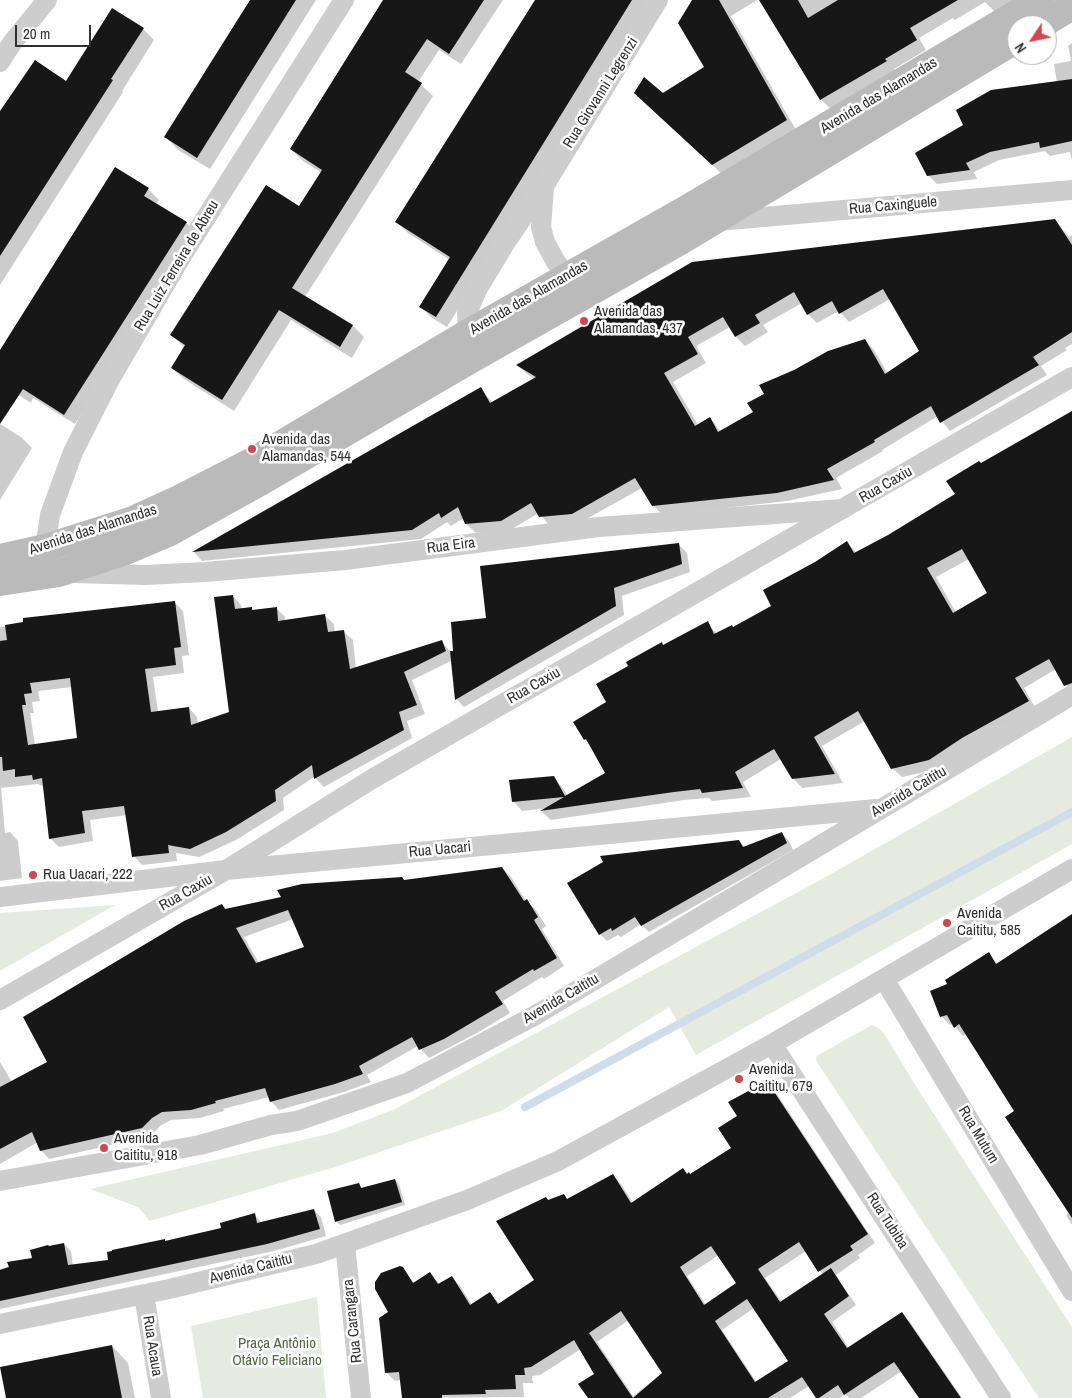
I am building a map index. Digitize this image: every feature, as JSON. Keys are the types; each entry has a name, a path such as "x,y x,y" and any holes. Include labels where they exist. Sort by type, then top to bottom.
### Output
{"street":[{"path":"0,62 12,43 47,0"},
{"name":"Rua Luiz Ferreira de Abreu","path":"45,548 50,516 73,452 109,381 181,257 344,0"},
{"name":"Rua Giovanni Legrenzi","path":"473,344 467,313 478,288 544,186 658,0"},
{"name":"Avenida das Alamandas","path":"574,287 685,210 1040,0"},
{"path":"1057,15 1072,6"},
{"name":"Avenida das Alamandas","path":"0,558 45,548 133,520 179,499 473,344 574,287 714,221 1007,45"},
{"name":"Rua Giovanni Legrenzi","path":"544,186 541,227 544,242 574,287"},
{"name":"Rua Caxinguele","path":"714,221 1072,190"},
{"path":"685,210 714,221"},
{"name":"Avenida das Alamandas","path":"0,582 59,573 123,552 170,532 260,482 473,344"},
{"name":"Rua Caxiu","path":"0,1000 226,870 372,779 1072,377"},
{"name":"Rua Eira","path":"59,573 145,575 205,572 345,560 599,527 843,509"},
{"path":"45,548 59,573"},
{"name":"Avenida Caititu","path":"0,1181 200,1145 271,1125 297,1121 407,1082 534,1016 1072,695"},
{"name":"Rua Uacari","path":"0,897 226,870 881,809"},
{"name":"Avenida Caititu","path":"0,1324 144,1295 316,1254 467,1200 558,1161 772,1044 1072,869"},
{"name":"Rua Mutum","path":"884,979 1072,1291"},
{"name":"Rua Tubiba","path":"772,1044 1001,1398"},
{"name":"Rua Carangara","path":"345,1244 361,1398"},
{"name":"Rua Acaua","path":"144,1295 161,1398"}],"green space":[{"path":"1072,737 1072,844 696,1055 669,1007 501,1111 335,1167 150,1221 138,1207 90,1189 333,1133 395,1109 824,878"},
{"path":"115,905 0,971 0,913"},
{"path":"872,1025 879,1028 885,1035 917,1088 1072,1327 1072,1398 1039,1398 817,1062 816,1057 820,1054"},
{"name":"Praça Antônio Otávio Feliciano","path":"317,1297 326,1398 203,1398 191,1326"}],"building":[{"path":"250,0 296,0 197,158 164,137"},
{"path":"383,0 484,0 449,54 427,39 405,72 422,83 292,288 353,325 340,347 279,310 222,400 171,368 185,345 170,335 266,185 299,206 322,170 290,149"},
{"path":"535,0 632,0 436,317 419,307 450,257 395,222"},
{"path":"692,0 719,0 787,120 712,165 634,93 644,77 663,93 704,67 678,23"},
{"path":"759,0 798,0 808,18 838,0 958,0 910,28 917,40 885,59 887,61 820,100"},
{"path":"112,8 144,28 111,79 113,80 0,256 0,111 35,60 66,81"},
{"path":"1072,79 1072,141 1040,148 1039,142 990,152 966,163 970,170 927,176 915,153 963,125 956,110 991,90"},
{"path":"115,167 149,188 144,196 187,222 64,415 23,389 0,424 0,350"},
{"path":"1055,219 1072,245 1072,332 1033,357 1039,365 940,423 931,406 874,440 875,442 827,469 834,480 777,493 652,506 635,478 572,514 539,517 531,503 501,521 465,524 458,507 441,518 439,513 412,530 192,552 481,387 490,403 536,377 516,365 692,262","holes":["883,289 919,351 885,374 865,339 828,351 794,370 759,385 764,394 747,403 753,412 718,432 710,417 695,426 664,373 698,354 688,337 723,317 735,337 760,323 755,315 794,292 807,315 832,301 839,314"]},
{"path":"1072,411 1072,683 1064,686 1049,659 1015,678 1029,701 962,738 929,760 891,769 858,711 814,737 835,774 792,779 774,749 735,772 743,788 702,793 700,789 540,811 564,797 512,802 509,780 554,776 565,796 605,773 586,739 584,740 573,722 606,702 596,684 628,666 626,662 662,642 663,645 708,621 714,634 732,625 733,627 771,606 763,590 815,562 847,541 854,553 888,535 955,494 946,481 979,461 981,463","holes":["962,549 987,593 953,613 927,568"]},
{"path":"679,543 682,564 614,588 616,606 455,700 450,651 453,651 451,622 486,618 480,566"},
{"path":"233,595 235,609 252,607 252,610 277,607 278,621 325,614 328,632 344,630 350,669 442,640 446,651 404,672 417,705 399,712 404,730 314,779 312,765 275,790 276,801 226,832 190,849 168,845 169,853 132,857 124,806 82,811 85,833 49,839 42,778 33,780 32,775 15,777 15,769 3,771 2,757 0,757 0,641 7,640 5,625 23,622 23,618 175,601 181,647 174,648 176,665 145,669 151,712 189,707 191,725 229,712 214,597","holes":["70,678 77,738 28,745 22,705 26,705 24,694 32,693 30,683"]},
{"path":"782,832 787,843 641,926 635,917 612,931 611,928 599,935 567,883 603,862 600,856 739,840 743,847"},
{"path":"502,867 524,901 527,899 538,917 534,920 557,958 534,971 533,969 495,992 503,1004 444,1039 419,1050 412,1037 359,1066 363,1074 335,1084 270,1102 265,1088 215,1101 216,1103 191,1110 162,1112 152,1118 142,1128 40,1151 32,1132 0,1149 0,1087 47,1062 23,1017 184,921 222,904 225,909 281,897 277,890 302,884 402,877 404,880","holes":["288,910 304,947 256,963 236,928"]},
{"path":"1072,914 1072,1218 1005,1117 1014,1111 959,1024 954,1028 947,1015 940,1017 930,991 947,984 945,980 989,952 996,964"},
{"path":"767,1081 868,1234 850,1246 853,1250 818,1272 799,1242 758,1269 780,1302 831,1268 849,1296 824,1314 847,1348 902,1312 961,1398 919,1398 894,1362 844,1395 838,1385 819,1398 816,1398 802,1377 768,1398 633,1398 588,1398 578,1384 594,1374 574,1340 531,1367 524,1368 525,1375 515,1375 516,1389 485,1390 486,1394 442,1395 442,1398 402,1398 399,1372 385,1373 379,1318 388,1312 375,1289 375,1282 381,1273 400,1266 403,1267 413,1283 430,1272 438,1284 452,1276 470,1305 490,1292 498,1304 534,1280 496,1221 546,1197 548,1200 564,1194 567,1199 613,1174 631,1203 683,1168 687,1174 689,1172 690,1174 731,1148 718,1128 737,1116 728,1102","holes":["711,1246 736,1283 704,1305 680,1267","747,1299 788,1361 755,1382 715,1321","621,1311 662,1373 633,1398 589,1333"]},
{"path":"395,1179 402,1202 335,1222 327,1191 359,1183 361,1188"},
{"path":"314,1209 320,1229 267,1244 0,1301 0,1270 9,1267 7,1262 32,1258 30,1250 64,1243 68,1265 108,1260 107,1252 112,1250 165,1239 165,1241 221,1228 220,1223 255,1213 257,1223"},
{"path":"112,1345 122,1398 6,1398 0,1367"}],"waterway":[{"path":"525,1107 1072,812"}],"place":[{"name":"Avenida das Alamandas, 437","path":"584,321"},
{"name":"Avenida das Alamandas, 544","path":"252,449"},
{"name":"Rua Uacari, 222","path":"33,875"},
{"name":"Avenida Caititu, 585","path":"947,923"},
{"name":"Avenida Caititu, 679","path":"739,1079"},
{"name":"Avenida Caititu, 918","path":"104,1148"}]}
